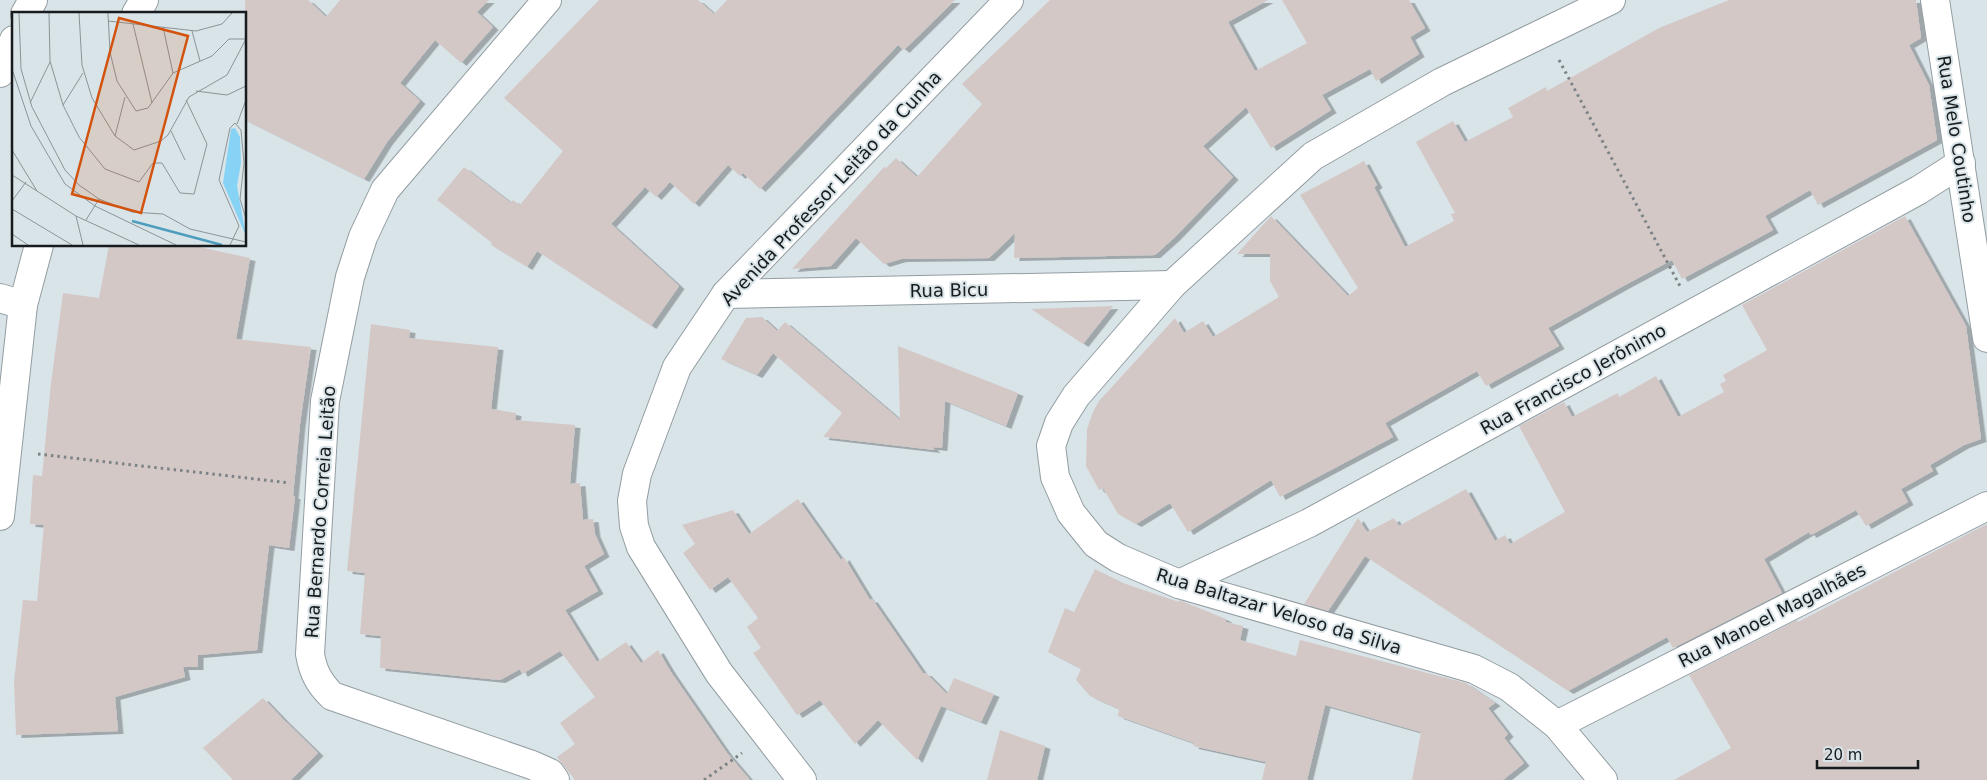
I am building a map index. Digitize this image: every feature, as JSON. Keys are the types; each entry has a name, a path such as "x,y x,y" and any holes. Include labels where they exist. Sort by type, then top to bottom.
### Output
{"street":[{"path":"26,12 33,0"},
{"path":"137,12 144,0"},
{"name":"Rua Bernardo Correia Leitão","path":"547,0 385,190 363,237 350,276 325,401 310,654 313,671 321,685 332,696 532,765 550,773 555,780"},
{"name":"Avenida Professor Leitão da Cunha","path":"802,780 718,673 641,547 634,526 632,501 637,474 678,367 726,294 1009,0"},
{"name":"Rua Baltazar Veloso da Silva","path":"1604,780 1557,725 1509,687 1474,669 1180,584 1118,558 1096,544 1071,513 1054,477 1051,446 1059,423 1076,396 1172,285 1313,156 1442,82 1610,0"},
{"name":"Rua Melo Coutinho","path":"1935,0 1987,338"},
{"path":"0,73 12,45"},
{"name":"Rua Francisco Jerônimo","path":"1180,584 1309,523 1919,190 1961,162"},
{"path":"0,516 8,451 12,301 39,246"},
{"name":"Rua Bicu","path":"726,294 1172,285"},
{"name":"Rua Manoel Magalhães","path":"1557,725 1987,506"}],"path":[{"path":"1544,31 1694,313"},
{"path":"8,451 320,486"},
{"path":"704,780 767,735"}],"building":[{"path":"245,0 308,0 326,17 340,0 489,0 477,12 493,27 461,63 435,40 400,83 420,101 387,142 364,179 246,120"},
{"path":"599,0 698,0 714,14 727,0 955,0 904,50 898,45 760,189 743,173 740,176 728,165 694,204 670,182 656,197 645,187 611,224 679,286 651,326 537,251 527,267 491,245 492,243 437,200 464,167 511,203 513,200 520,205 563,151 504,98"},
{"path":"1050,0 1268,0 1228,22 1255,71 1307,43 1282,0 1409,0 1425,28 1410,37 1419,54 1376,81 1370,69 1322,95 1331,110 1271,148 1246,107 1203,146 1233,177 1155,255 1014,258 1015,233 989,258 901,259 884,264 856,238 831,266 792,269 884,167 886,168 896,158 917,177 982,104 962,84"},
{"path":"1729,0 1916,0 1921,38 1909,45 1929,85 1937,140 1818,205 1810,190 1765,216 1773,230 1682,279 1672,260 1625,285 1548,328 1559,346 1486,386 1477,371 1385,423 1393,437 1280,497 1271,480 1188,532 1170,503 1136,524 1118,514 1103,488 1099,490 1086,466 1087,429 1093,412 1099,401 1175,318 1184,333 1203,321 1213,337 1279,297 1270,281 1270,254 1237,254 1271,216 1348,296 1358,288 1300,195 1364,161 1377,185 1374,187 1405,247 1454,221 1451,214 1455,213 1416,142 1453,121 1465,142 1513,117 1508,108 1546,87 1547,91 1659,28"},
{"path":"1905,216 1966,326 1981,439 1964,445 1930,465 1933,471 1901,489 1908,502 1866,526 1856,510 1811,535 1809,532 1764,559 1782,593 1673,648 1667,637 1568,691 1365,556 1328,611 1304,604 1358,518 1367,532 1394,518 1399,526 1466,489 1495,541 1505,535 1510,544 1565,512 1519,426 1564,402 1572,417 1618,393 1619,397 1656,376 1678,417 1724,392 1720,384 1726,381 1723,375 1767,350 1742,305"},
{"path":"109,246 195,246 250,258 236,339 311,347 300,424 289,548 269,545 257,650 198,655 198,667 183,667 185,677 115,697 118,731 16,735 14,682 23,600 37,601 44,525 30,524 33,475 42,476 51,383 63,293 99,298"},
{"path":"1113,306 1083,344 1031,309"},
{"path":"762,317 777,331 785,322 900,420 898,346 1018,393 1006,426 945,401 942,448 932,447 935,450 823,437 842,413 773,353 757,375 721,359 746,318"},
{"path":"371,324 410,330 409,338 498,347 491,409 516,413 515,420 575,425 570,484 580,483 583,520 593,519 595,534 604,554 584,566 598,591 565,610 597,662 626,642 641,663 658,650 727,753 750,780 575,780 557,757 575,744 560,723 595,697 560,651 522,674 520,669 500,680 380,668 381,636 360,634 365,573 347,571"},
{"path":"798,499 841,560 844,557 870,600 872,599 923,673 926,673 947,694 954,678 994,694 981,722 941,706 917,760 878,720 855,744 820,700 797,715 753,653 761,648 747,627 758,618 728,577 710,590 683,553 695,544 682,525 733,510 749,534"},
{"path":"1987,524 1987,780 1674,780 1731,748 1689,675 1797,620 1798,622"},
{"path":"1095,569 1123,583 1179,602 1179,600 1226,619 1226,622 1243,626 1240,640 1296,656 1300,640 1466,683 1495,703 1488,708 1508,734 1504,738 1524,763 1503,780 1412,780 1421,732 1325,705 1307,780 1262,780 1266,762 1193,746 1194,743 1118,716 1119,709 1090,696 1076,680 1081,669 1048,652 1065,608 1074,612"},
{"path":"263,698 318,753 291,780 233,780 203,748"},
{"path":"1000,730 1045,746 1037,780 987,780"}]}
